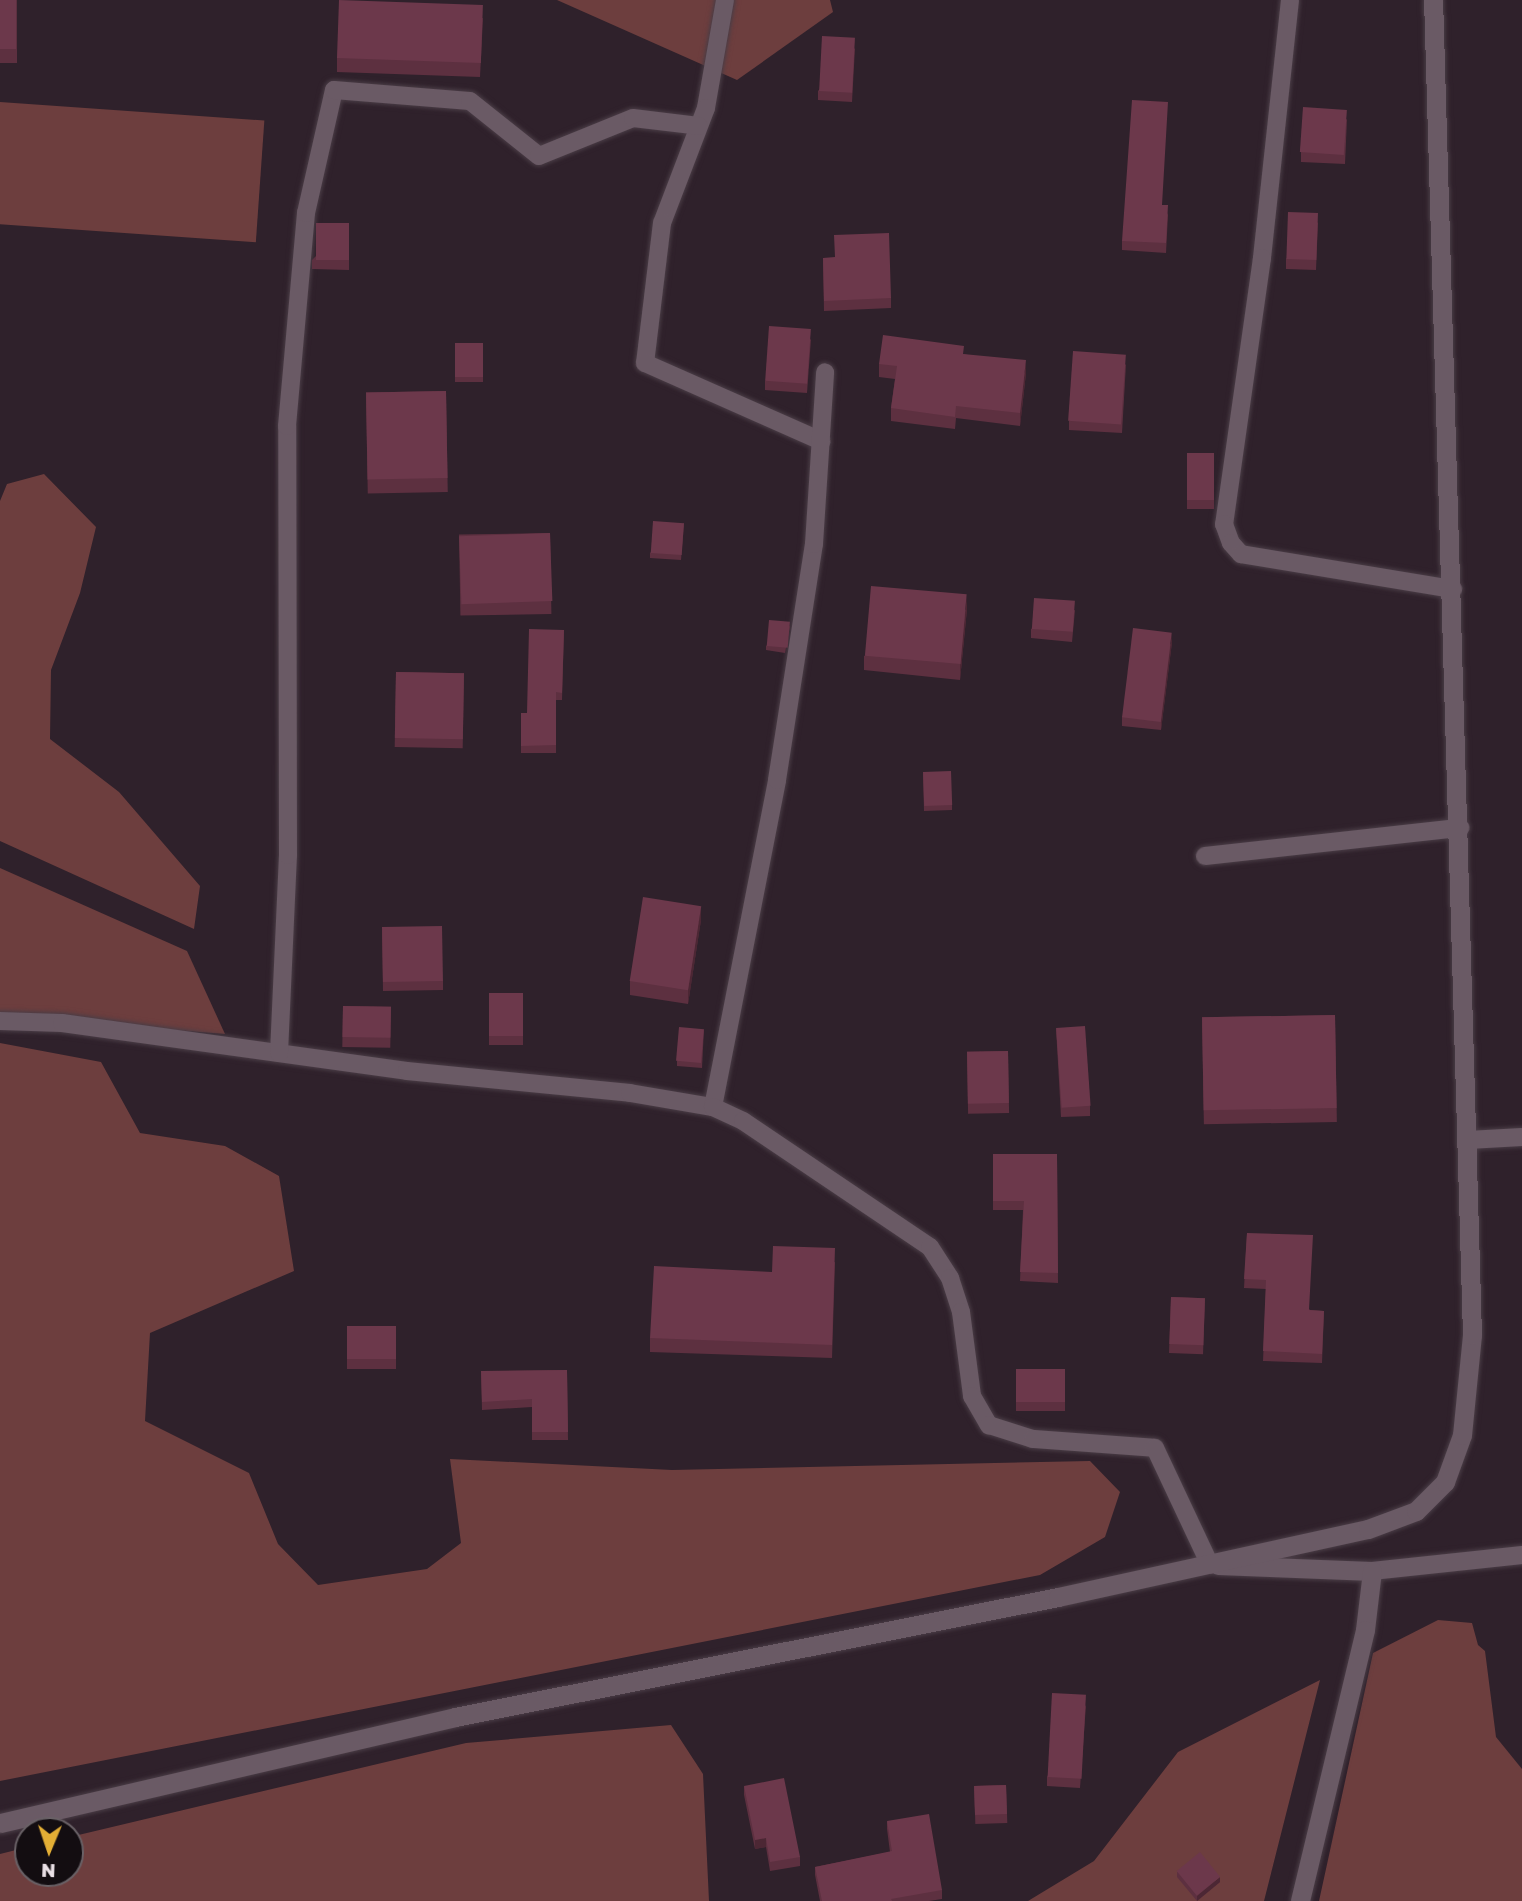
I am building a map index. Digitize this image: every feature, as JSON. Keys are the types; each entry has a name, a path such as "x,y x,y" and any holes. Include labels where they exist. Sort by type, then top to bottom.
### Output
{"street":[{"path":"0,1823 456,1717 1210,1564 1368,1529 1416,1511 1445,1482 1462,1435 1472,1335 1460,828 1433,0"},
{"path":"1210,1564 1372,1571 1365,1630 1300,1901"}],"lane":[{"path":"725,0 699,126 662,223 645,363 821,441"},
{"path":"1290,0 1262,258 1224,524 1231,543 1241,554 1453,589"},
{"path":"279,1053 288,856 287,426 306,214 334,90 470,101 539,156 633,118 699,126"},
{"path":"713,1107 777,780 814,544 825,372"},
{"path":"1205,856 1460,828"},
{"path":"0,1021 62,1023 279,1053 630,1093 713,1107 743,1121 930,1247 950,1278 961,1312 972,1396 989,1425 1033,1439 1155,1448 1210,1564"},
{"path":"1468,1140 1522,1137"},
{"path":"1372,1571 1522,1555"}],"shaded area":[{"path":"557,0 830,0 833,12 737,80"},
{"path":"0,102 264,120 256,242 0,224"},
{"path":"44,474 96,527 80,593 51,670 50,739 119,792 200,886 194,929 0,841 0,501 7,484"},
{"path":"0,868 187,951 225,1034 0,1016"},
{"path":"0,1043 101,1062 140,1133 225,1146 279,1176 294,1271 150,1333 145,1421 249,1473 278,1544 318,1585 427,1569 461,1543 450,1459 672,1470 1090,1461 1120,1492 1105,1537 1040,1575 0,1781"},
{"path":"1438,1620 1472,1623 1478,1645 1485,1651 1496,1737 1522,1769 1522,1901 1319,1901 1373,1653"},
{"path":"1320,1680 1264,1901 1028,1901 1094,1861 1178,1752"},
{"path":"671,1725 703,1774 709,1901 0,1901 0,1854 14,1850 14,1887 84,1887 84,1834 466,1743"}],"building":[{"path":"0,0 16,0 16,49 0,49"},
{"path":"339,0 483,5 481,63 337,58"},
{"path":"822,36 855,38 852,93 819,91"},
{"path":"1132,100 1168,102 1162,205 1168,205 1166,243 1122,241"},
{"path":"1303,107 1347,110 1344,155 1300,152"},
{"path":"1288,212 1318,213 1316,260 1286,259"},
{"path":"316,223 349,223 349,260 316,260"},
{"path":"889,233 891,298 824,301 823,258 835,257 834,235"},
{"path":"769,326 811,329 807,384 765,381"},
{"path":"883,335 964,346 963,354 1026,360 1020,413 956,406 955,417 891,408 897,366 879,364"},
{"path":"455,343 483,343 483,377 455,377"},
{"path":"1073,351 1126,355 1121,425 1068,421"},
{"path":"446,391 448,478 368,479 366,392"},
{"path":"1187,453 1214,453 1214,500 1187,500"},
{"path":"653,521 684,523 682,555 651,553"},
{"path":"550,533 552,601 461,604 459,536"},
{"path":"871,586 967,594 961,664 865,656"},
{"path":"1034,598 1075,601 1073,632 1032,629"},
{"path":"769,620 790,622 788,648 767,646"},
{"path":"1133,628 1172,633 1161,722 1122,717"},
{"path":"529,629 564,630 562,693 556,692 556,745 521,746 521,713 527,713"},
{"path":"396,672 464,673 463,739 395,738"},
{"path":"951,771 952,805 924,806 923,772"},
{"path":"643,897 701,906 688,990 630,981"},
{"path":"442,926 443,981 383,982 382,927"},
{"path":"489,993 523,993 523,1036 489,1036"},
{"path":"343,1006 391,1007 390,1038 342,1037"},
{"path":"1335,1015 1337,1108 1204,1110 1202,1017"},
{"path":"1085,1026 1091,1106 1062,1108 1056,1028"},
{"path":"679,1027 704,1029 701,1063 676,1061"},
{"path":"1008,1051 1009,1103 968,1104 967,1052"},
{"path":"993,1154 1057,1154 1058,1273 1020,1272 1024,1201 993,1201"},
{"path":"1247,1233 1313,1235 1309,1310 1324,1311 1322,1354 1263,1351 1266,1280 1244,1279"},
{"path":"773,1246 835,1248 832,1345 650,1338 654,1266 772,1272"},
{"path":"1171,1297 1205,1298 1203,1345 1169,1344"},
{"path":"347,1326 396,1326 396,1359 347,1359"},
{"path":"1016,1369 1065,1369 1065,1402 1016,1402"},
{"path":"567,1370 568,1432 532,1432 532,1399 482,1402 481,1371"},
{"path":"1052,1693 1086,1695 1082,1779 1048,1777"},
{"path":"784,1778 800,1857 770,1862 766,1838 755,1840 744,1786"},
{"path":"1006,1785 1007,1814 975,1815 974,1786"},
{"path":"929,1814 942,1890 891,1899 892,1901 822,1901 815,1867 892,1851 887,1821"},
{"path":"1200,1852 1220,1877 1197,1896 1177,1871"}]}
